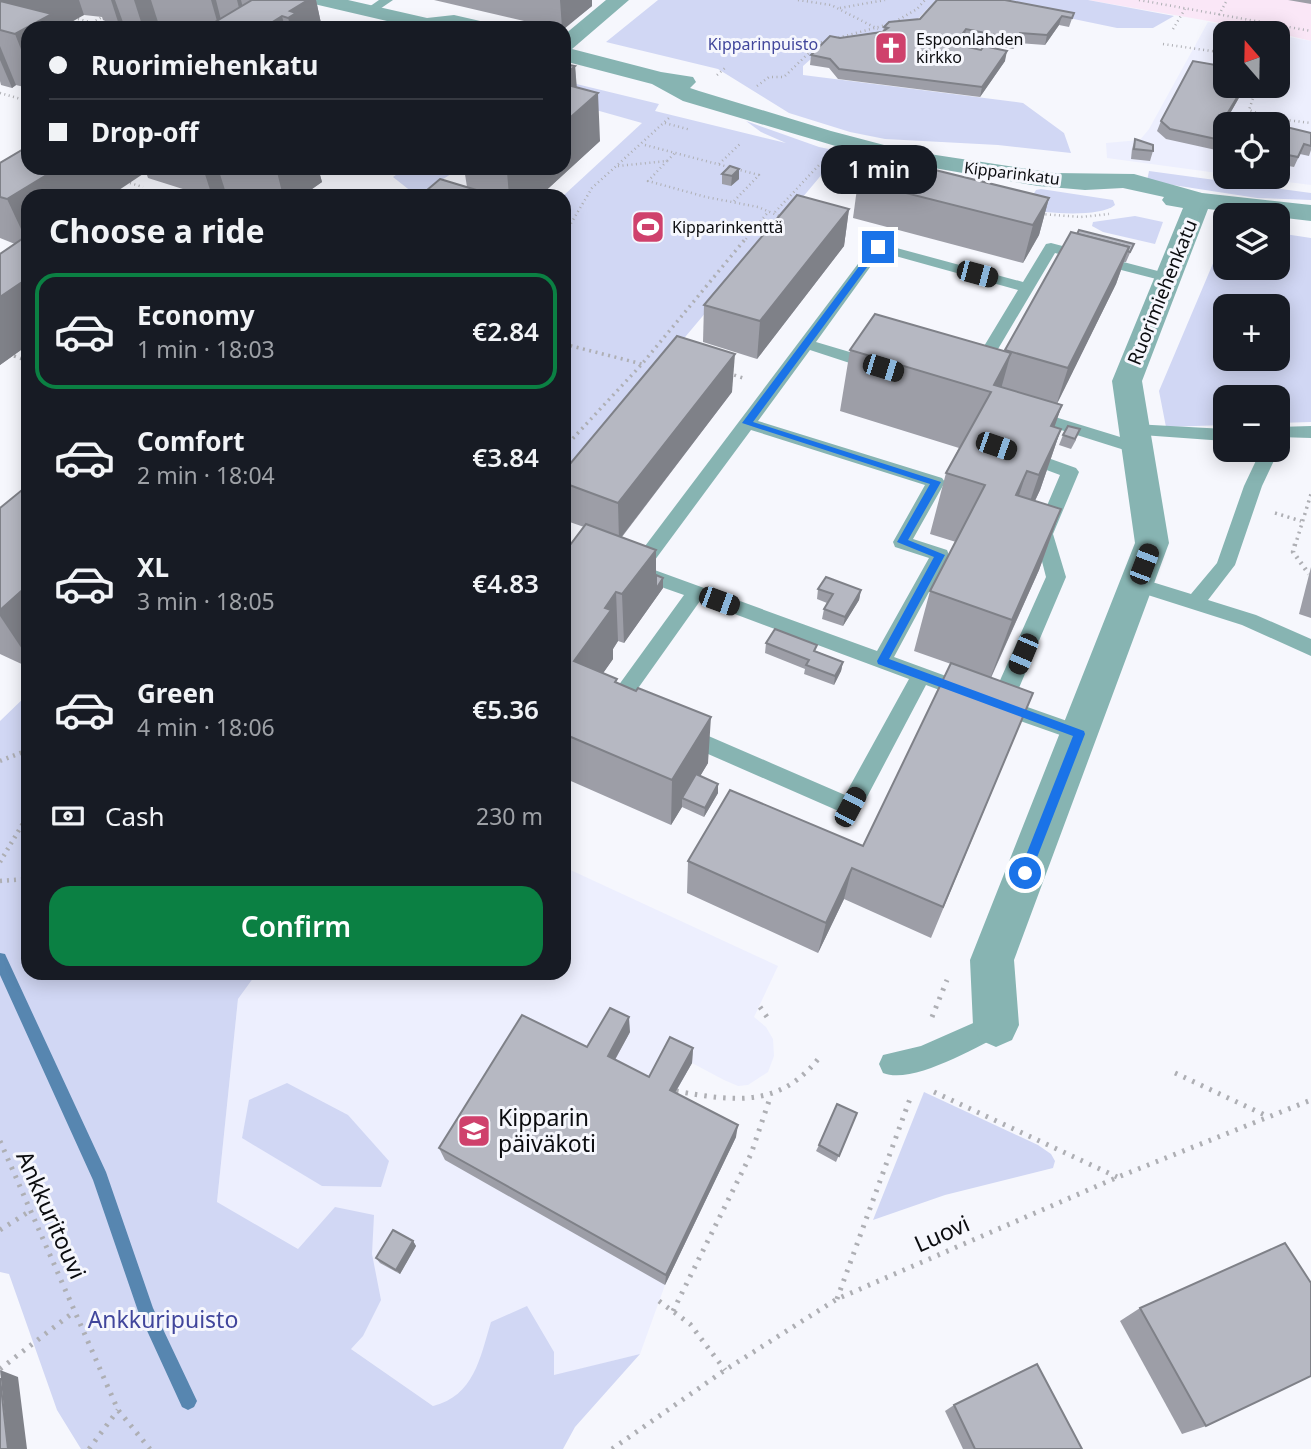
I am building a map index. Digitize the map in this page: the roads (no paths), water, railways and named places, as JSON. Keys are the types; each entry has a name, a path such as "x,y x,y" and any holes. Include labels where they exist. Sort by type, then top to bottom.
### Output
{"street":[{"path":"321,0 378,5 408,21"},
{"path":"571,39 619,0"},
{"name":"Kipparinkatu","path":"571,56 660,79 676,92 702,102 743,101 843,144 884,153 944,164 1084,182 1121,196 1158,201 1199,200 1311,213"},
{"name":"Ruorimiehenkatu","path":"996,1025 992,960 1152,544 1126,381 1199,200"}],"lane":[{"path":"1027,288 878,247 747,423 630,568 1080,734"},
{"path":"970,382 1051,247 1168,278"},
{"path":"806,344 896,372"},
{"path":"1014,409 1135,439 1213,436"},
{"path":"747,423 936,482 902,542 940,555 882,661"},
{"path":"1290,432 1311,432"},
{"path":"1001,705 1056,577 1044,534 1070,472 1009,451"},
{"path":"1195,603 1226,565 1253,486 1264,462"},
{"path":"1136,584 1249,620 1311,648"},
{"path":"639,714 615,704 696,593"},
{"path":"663,725 850,807 921,675"},
{"path":"892,1064 923,1058 996,1025"}],"waterway":[{"path":"0,959 100,1178 146,1311 188,1401"}],"place":[{"name":"Espoonlahden kirkko","path":"891,48"},
{"name":"Kipparinkenttä","path":"648,227"},
{"name":"Kipparin päiväkoti","path":"474,1131"}],"park label":[{"name":"Kipparinpuisto","path":"763,44"},
{"name":"Ankkuripuisto","path":"163,1320"}]}
